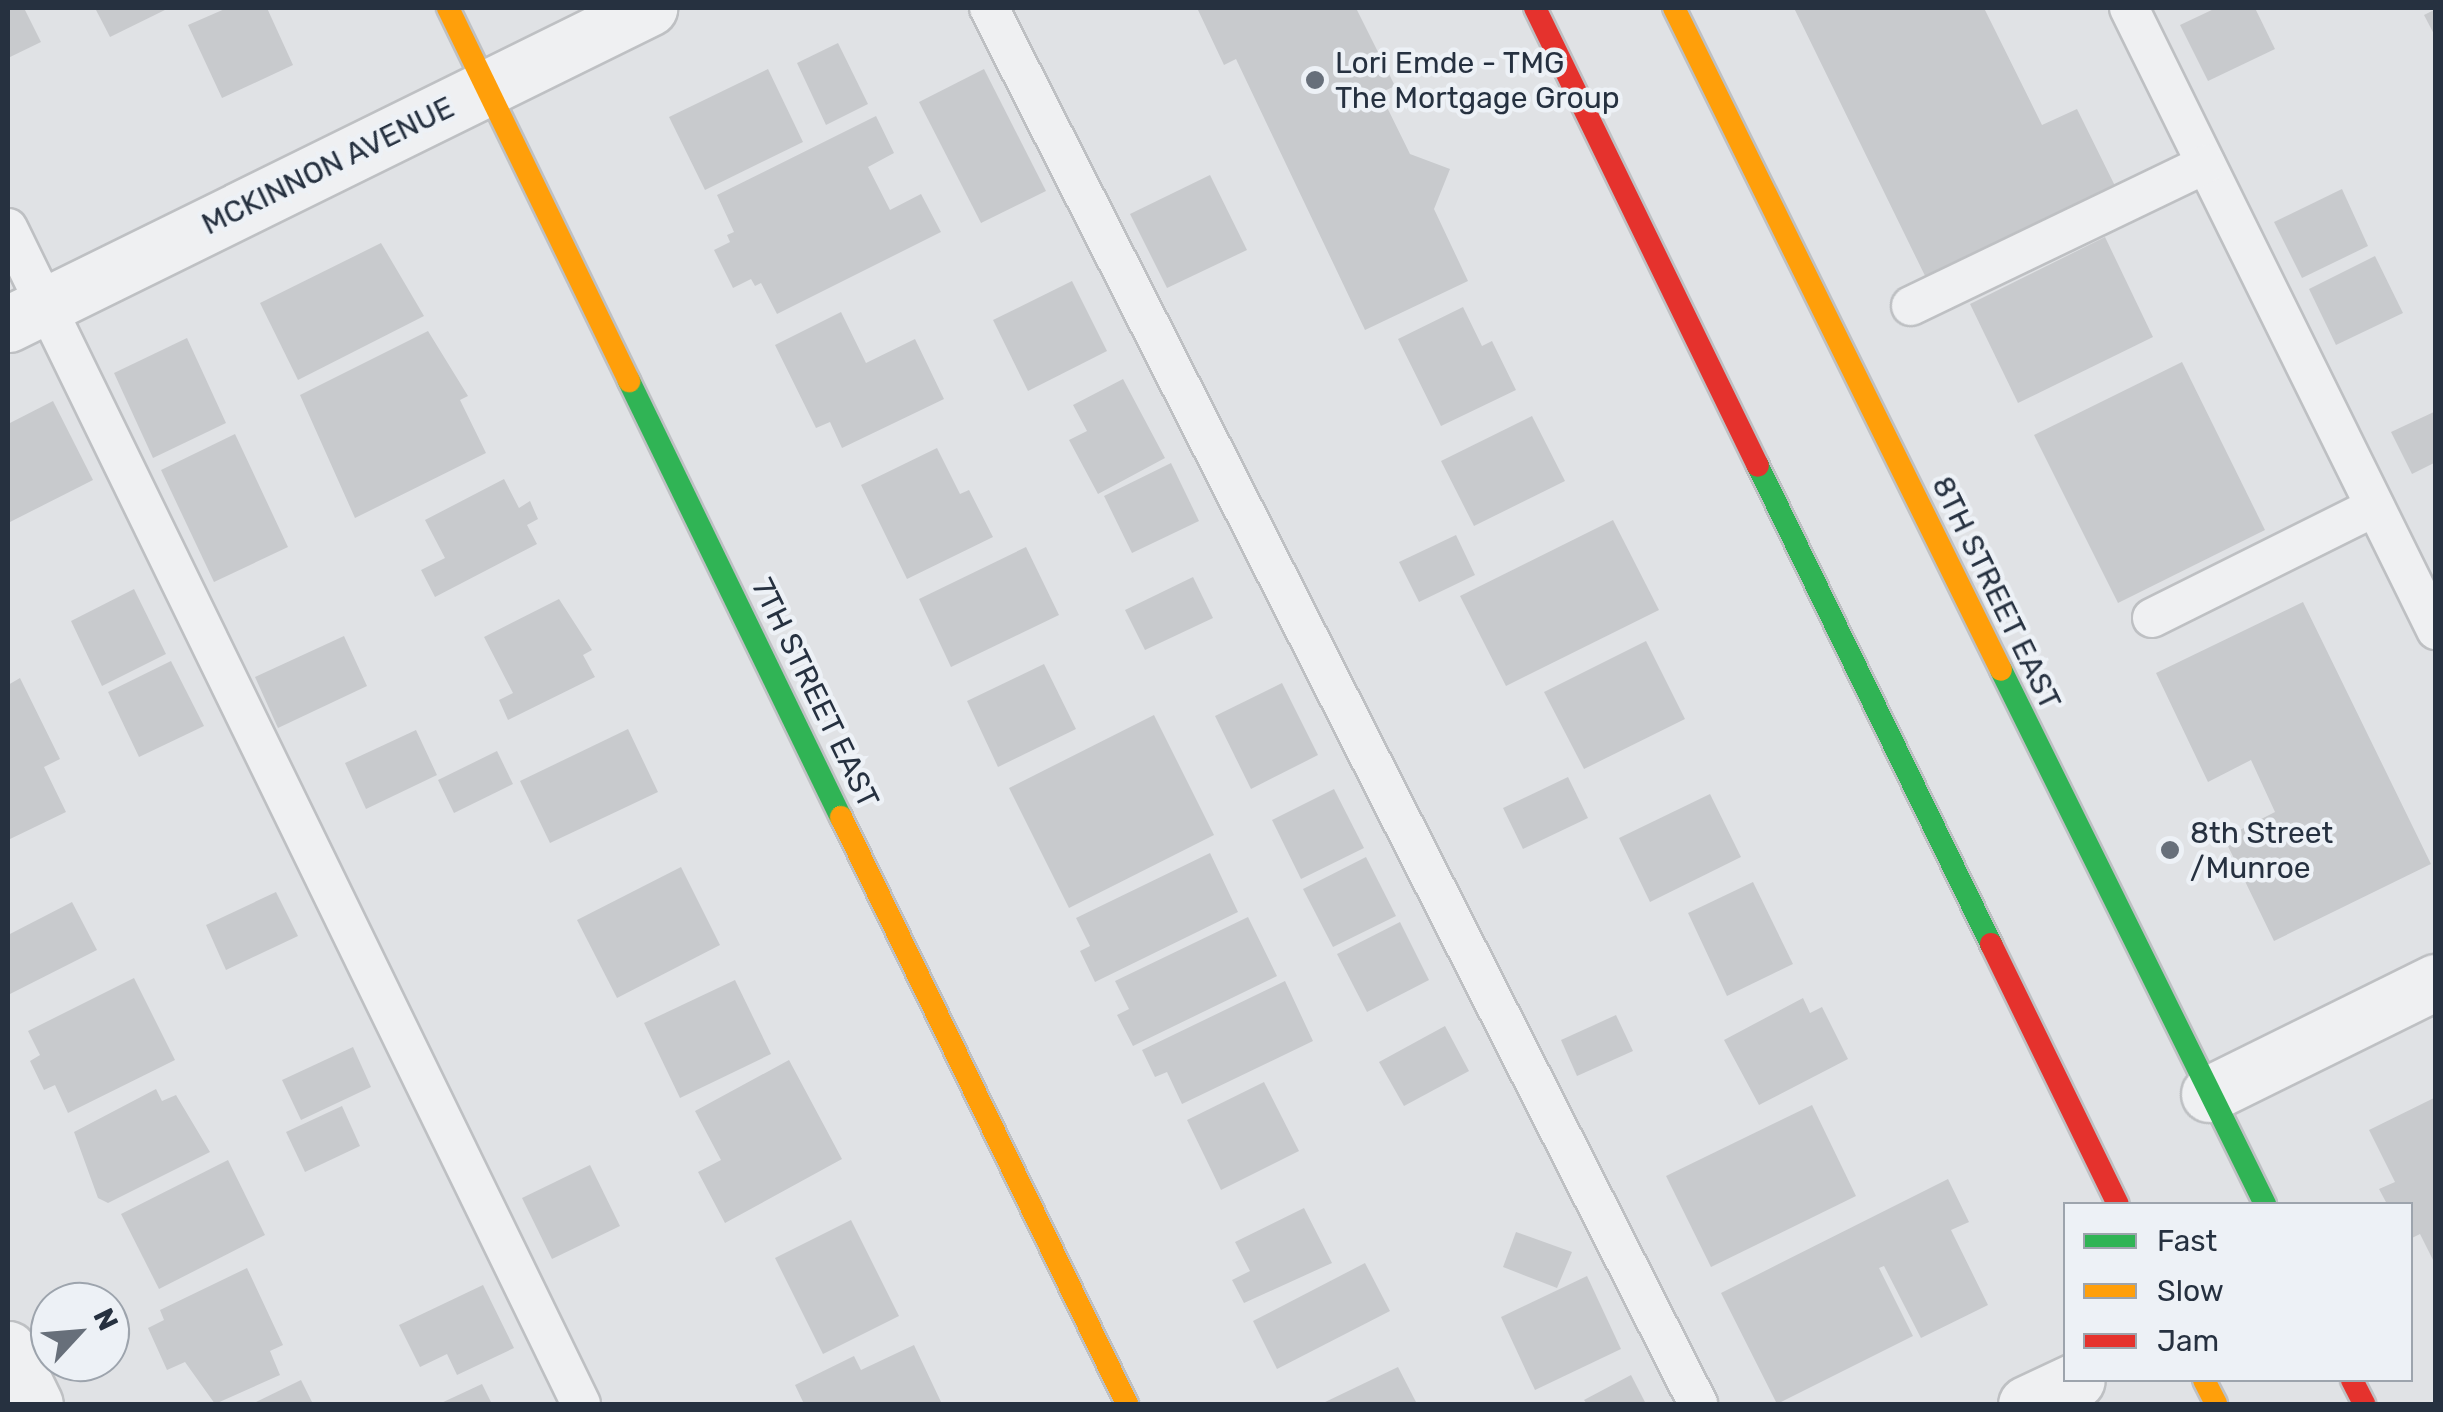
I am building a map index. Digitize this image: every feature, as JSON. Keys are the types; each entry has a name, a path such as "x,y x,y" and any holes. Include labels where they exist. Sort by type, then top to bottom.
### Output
{"main road":[{"name":"7TH STREET EAST","path":"448,8 1127,1404"},
{"path":"1536,8 2117,1202"},
{"name":"8TH STREET EAST","path":"1674,8 2265,1202"}],"street":[{"name":"MCKINNON AVENUE","path":"26,314 649,8"},
{"path":"2209,1094 2436,982"},
{"path":"8,1349 35,1404"},
{"path":"2026,1404 2073,1382"}],"lane":[{"path":"988,8 1698,1404"},
{"path":"2129,8 2436,630"},
{"path":"1910,306 2206,164"},
{"path":"8,228 26,314 581,1404"},
{"path":"2152,618 2376,507"}],"building":[{"path":"8,8 24,8 41,42 8,58"},
{"path":"95,8 169,8 110,37"},
{"path":"227,8 267,8 293,65 222,98 188,25"},
{"path":"1356,8 1395,86 1380,93 1410,154 1450,169 1434,209 1468,281 1365,330 1236,59 1224,65 1198,10"},
{"path":"1794,8 1984,8 2042,125 2077,109 2119,194 1930,286"},
{"path":"2216,8 2255,8 2275,49 2208,81 2180,25"},
{"path":"2436,9 2436,38 2424,15"},
{"path":"838,43 868,104 826,125 797,63"},
{"path":"768,69 803,142 705,190 669,117"},
{"path":"984,69 1046,191 981,223 919,102"},
{"path":"876,116 894,153 868,167 890,210 921,194 941,232 777,314 761,283 755,286 751,279 733,288 714,250 730,242 727,235 734,232 717,195"},
{"path":"1210,175 1247,250 1167,288 1130,214"},
{"path":"2342,189 2368,246 2302,278 2274,222"},
{"path":"2105,237 2153,337 2018,403 1970,304"},
{"path":"381,243 424,316 298,380 260,303"},
{"path":"2375,256 2403,313 2336,345 2309,289"},
{"path":"1072,281 1107,351 1028,391 993,320"},
{"path":"1463,307 1482,346 1492,341 1516,390 1441,426 1398,339"},
{"path":"841,312 866,363 915,339 944,399 842,448 830,422 816,428 775,345"},
{"path":"428,331 468,396 460,400 486,453 355,518 300,395"},
{"path":"187,338 226,423 153,458 114,373"},
{"path":"2182,362 2265,530 2118,603 2034,435"},
{"path":"1123,379 1165,458 1098,494 1069,440 1087,431 1073,405"},
{"path":"53,401 93,480 8,523 8,424"},
{"path":"2436,411 2436,462 2412,474 2391,432"},
{"path":"1532,416 1565,481 1474,526 1441,461"},
{"path":"235,434 288,547 214,582 161,470"},
{"path":"937,448 960,494 969,490 993,537 907,579 861,485"},
{"path":"1171,463 1199,521 1132,553 1104,496"},
{"path":"504,479 519,508 530,501 538,519 527,525 537,544 435,597 421,570 445,558 425,520"},
{"path":"1613,520 1659,610 1506,686 1460,596"},
{"path":"1456,535 1475,575 1419,602 1399,562"},
{"path":"1026,547 1059,615 951,667 919,599"},
{"path":"1193,577 1213,618 1145,650 1125,610"},
{"path":"134,589 166,654 102,686 71,621"},
{"path":"559,599 592,650 583,655 595,677 508,720 499,700 513,693 484,637"},
{"path":"2303,602 2431,864 2274,941 2224,838 2275,812 2251,760 2208,782 2156,673"},
{"path":"344,636 367,686 278,728 255,677"},
{"path":"1646,641 1685,719 1584,769 1544,692"},
{"path":"171,661 204,726 139,757 108,692"},
{"path":"1044,664 1076,729 998,767 967,701"},
{"path":"20,678 60,759 44,767 66,812 8,840 8,685"},
{"path":"1282,683 1318,755 1251,789 1215,716"},
{"path":"1154,715 1214,835 1069,908 1009,788"},
{"path":"628,729 658,792 550,843 520,781"},
{"path":"416,730 437,775 366,809 345,763"},
{"path":"497,751 513,784 454,813 438,780"},
{"path":"1568,777 1588,818 1523,849 1503,808"},
{"path":"1334,789 1364,848 1301,879 1272,820"},
{"path":"1710,794 1741,857 1650,902 1619,838"},
{"path":"1210,853 1238,912 1095,982 1080,951 1090,946 1076,918"},
{"path":"1366,857 1396,916 1333,947 1303,889"},
{"path":"681,867 720,945 617,998 577,920"},
{"path":"1753,882 1793,964 1727,996 1688,913"},
{"path":"276,892 298,936 226,970 206,925"},
{"path":"72,902 97,950 8,995 8,935"},
{"path":"1248,917 1277,976 1133,1046 1117,1015 1129,1009 1115,981"},
{"path":"1400,922 1429,980 1367,1012 1337,954"},
{"path":"134,978 175,1060 68,1113 55,1085 44,1090 30,1061 40,1055 28,1031"},
{"path":"735,980 771,1054 680,1098 644,1023"},
{"path":"1285,981 1313,1041 1182,1104 1167,1072 1155,1077 1142,1050"},
{"path":"1803,998 1810,1013 1822,1007 1848,1059 1759,1105 1724,1040"},
{"path":"1616,1015 1633,1051 1577,1076 1561,1040"},
{"path":"1445,1026 1469,1071 1404,1106 1379,1062"},
{"path":"353,1047 371,1087 301,1120 282,1080"},
{"path":"789,1060 842,1159 725,1223 698,1172 721,1160 695,1111"},
{"path":"1264,1082 1299,1151 1221,1190 1187,1120"},
{"path":"156,1089 162,1101 176,1095 210,1152 108,1203 98,1198 74,1132"},
{"path":"2436,1097 2436,1266 2420,1234 2413,1238 2413,1202 2386,1202 2379,1189 2395,1182 2369,1130"},
{"path":"1812,1105 1856,1196 1711,1267 1666,1176"},
{"path":"342,1106 360,1146 305,1172 286,1132"},
{"path":"228,1160 265,1235 159,1289 121,1214"},
{"path":"590,1165 620,1226 552,1259 522,1198"},
{"path":"1948,1179 1969,1222 1951,1230 1988,1305 1921,1338 1884,1266 1879,1268 1913,1336 1777,1404 1721,1293"},
{"path":"1304,1208 1332,1263 1244,1303 1232,1280 1250,1271 1235,1242"},
{"path":"851,1220 899,1316 823,1354 775,1258"},
{"path":"1516,1232 1572,1252 1557,1288 1503,1267"},
{"path":"1365,1263 1390,1311 1277,1369 1253,1321"},
{"path":"247,1268 283,1345 270,1351 280,1375 215,1404 185,1362 167,1370 148,1328 164,1320 160,1310"},
{"path":"1587,1276 1621,1349 1535,1390 1501,1317"},
{"path":"483,1285 514,1348 457,1375 447,1354 420,1367 399,1325"},
{"path":"914,1345 942,1404 804,1404 795,1385 854,1356 861,1370"},
{"path":"1398,1367 1417,1404 1321,1404"},
{"path":"1631,1375 1646,1404 1587,1404 1584,1400"},
{"path":"301,1380 313,1404 252,1404"},
{"path":"482,1384 492,1404 439,1404"}],"traffic: fast":[{"path":"629,381 841,817"},
{"path":"1758,466 1991,944"},
{"path":"2001,670 2264,1202"}],"traffic: slow":[{"path":"448,8 629,381"},
{"path":"1674,8 2001,670"},
{"path":"841,817 1127,1404"},
{"path":"2205,1382 2216,1404"}],"traffic: jam":[{"path":"1535,8 1758,466"},
{"path":"1991,944 2117,1202"},
{"path":"2353,1382 2364,1404"}],"place":[{"name":"Lori Emde - TMG The Mortgage Group","path":"1315,80"},
{"name":"8th Street /Munroe","path":"2170,850"}]}
